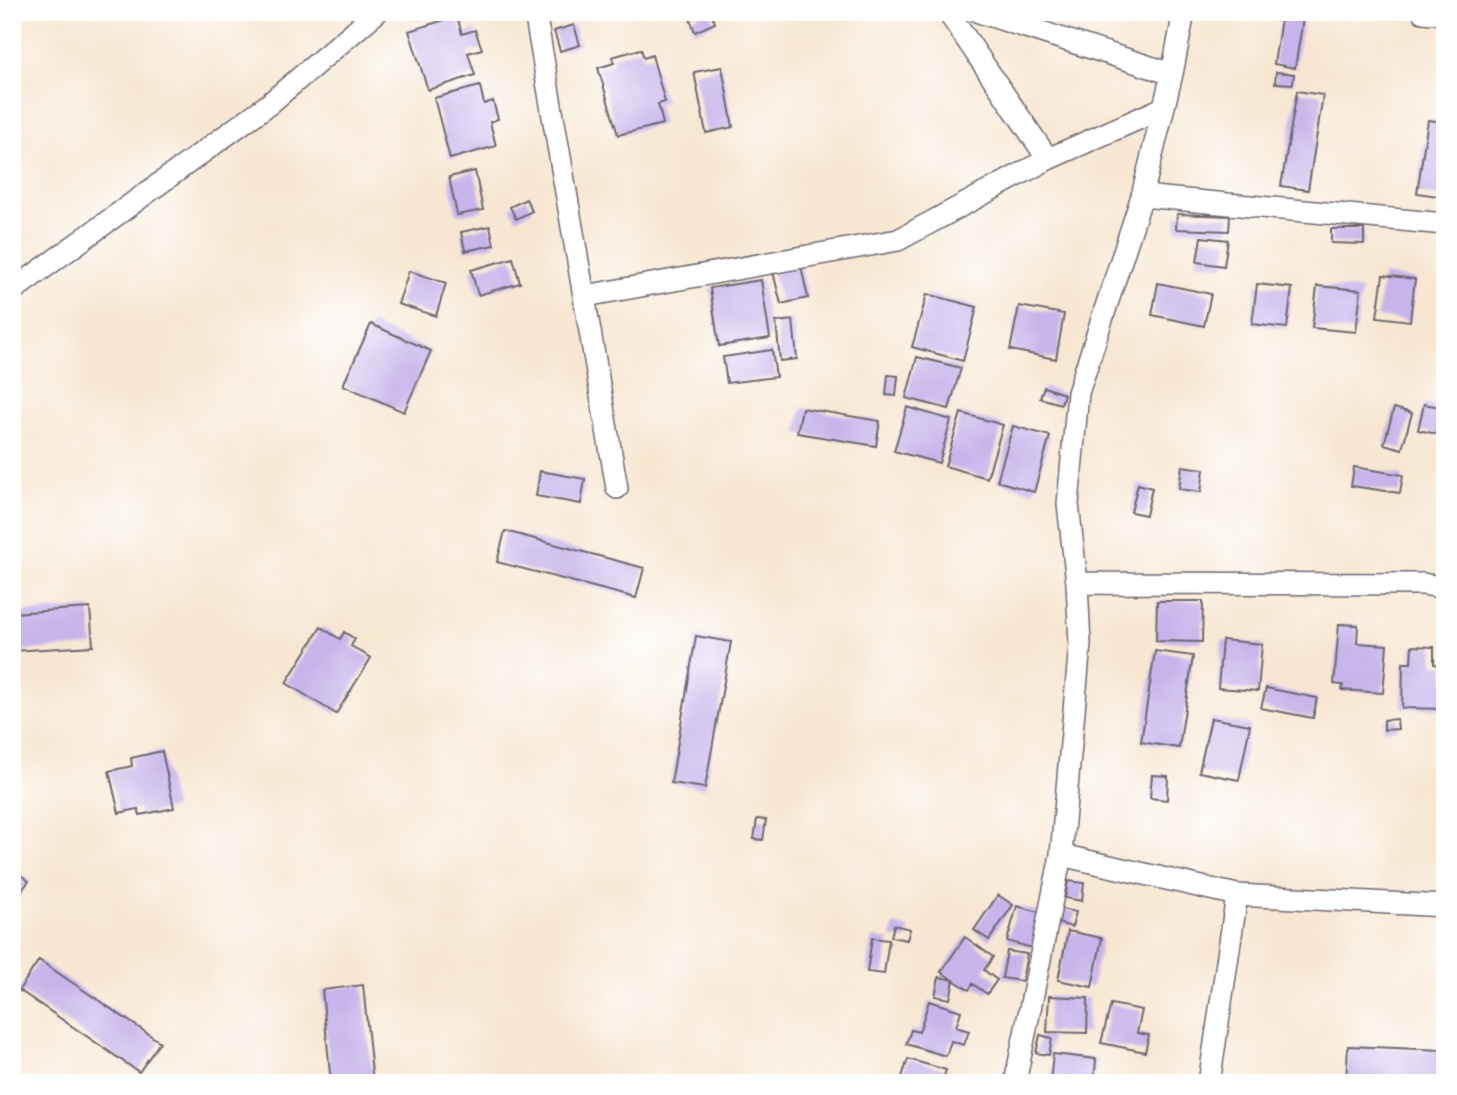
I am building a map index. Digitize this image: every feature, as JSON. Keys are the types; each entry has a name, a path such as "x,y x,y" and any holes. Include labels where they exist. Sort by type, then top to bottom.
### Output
{"street":[{"path":"12,290 269,104 377,12"},
{"path":"535,12 617,488"},
{"path":"948,12 1048,159"},
{"path":"979,12 1172,74"},
{"path":"1015,1083 1061,855 1080,644 1077,583 1068,505 1078,393 1142,196 1184,12"},
{"path":"1423,12 1445,14"},
{"path":"585,296 898,240 1048,159 1163,108"},
{"path":"1142,196 1445,224"},
{"path":"1077,583 1423,584 1445,588"},
{"path":"1061,855 1237,895 1445,906"},
{"path":"1209,1083 1237,895"}],"building":[{"path":"416,12 433,12 419,19"},
{"path":"572,12 595,12 595,13 573,18"},
{"path":"711,12 715,23 695,32 690,19"},
{"path":"1219,12 1219,16 1196,14"},
{"path":"1282,12 1304,12 1295,68 1274,64"},
{"path":"457,16 462,34 475,30 482,49 468,53 475,75 428,90 409,31"},
{"path":"574,25 580,45 560,51 554,31"},
{"path":"641,49 644,58 652,55 665,102 658,104 663,124 618,135 598,68 614,63 612,57"},
{"path":"722,67 733,127 706,133 694,72"},
{"path":"1276,72 1294,74 1293,84 1275,83"},
{"path":"480,86 484,104 493,101 498,119 490,122 496,146 450,159 434,98"},
{"path":"1297,91 1323,95 1308,190 1281,186"},
{"path":"1428,120 1445,122 1445,197 1417,193"},
{"path":"475,171 483,210 457,215 449,177"},
{"path":"526,199 532,211 516,219 510,207"},
{"path":"1177,214 1230,216 1229,231 1176,229"},
{"path":"490,226 494,245 465,251 461,232"},
{"path":"1331,229 1364,229 1364,244 1331,243"},
{"path":"1201,237 1228,240 1224,266 1197,262"},
{"path":"513,258 520,283 478,295 471,270"},
{"path":"801,266 808,298 781,304 773,272"},
{"path":"409,271 446,283 436,316 398,304"},
{"path":"1383,275 1415,279 1410,321 1377,317"},
{"path":"761,280 770,338 719,346 710,288"},
{"path":"1158,283 1211,294 1204,326 1152,315"},
{"path":"1257,284 1292,288 1287,328 1252,324"},
{"path":"1317,286 1361,290 1356,332 1312,328"},
{"path":"927,294 977,307 963,361 912,347"},
{"path":"1019,306 1064,314 1056,359 1010,350"},
{"path":"793,320 797,359 780,361 776,322"},
{"path":"371,324 431,351 404,412 343,385"},
{"path":"772,350 776,377 727,383 723,357"},
{"path":"917,357 961,368 949,409 906,398"},
{"path":"888,375 898,376 896,396 886,395"},
{"path":"1044,387 1064,394 1061,404 1040,398"},
{"path":"1424,404 1445,408 1442,435 1418,430"},
{"path":"907,407 951,420 939,463 894,451"},
{"path":"802,408 880,421 876,446 797,433"},
{"path":"1394,408 1412,413 1402,449 1384,444"},
{"path":"961,413 1003,425 987,478 945,466"},
{"path":"1013,426 1050,436 1034,492 997,481"},
{"path":"1182,466 1204,469 1201,492 1179,489"},
{"path":"1354,467 1403,475 1400,493 1351,486"},
{"path":"540,471 585,479 581,504 536,496"},
{"path":"1138,484 1152,488 1146,515 1131,512"},
{"path":"505,531 644,568 636,598 497,562"},
{"path":"1157,601 1203,601 1202,642 1156,641"},
{"path":"90,608 93,646 12,651 12,613"},
{"path":"1339,624 1358,625 1357,643 1387,645 1383,693 1342,690 1343,685 1334,684"},
{"path":"321,627 340,639 344,632 355,639 351,646 371,658 336,714 286,683"},
{"path":"696,636 731,642 705,788 671,783"},
{"path":"1222,640 1262,644 1258,691 1218,688"},
{"path":"1412,646 1434,647 1434,664 1445,665 1445,709 1402,708 1403,663 1411,663"},
{"path":"1155,651 1193,656 1179,748 1141,742"},
{"path":"1266,688 1317,698 1313,718 1261,708"},
{"path":"1211,718 1250,725 1239,780 1199,772"},
{"path":"1397,719 1398,729 1384,730 1384,720"},
{"path":"162,751 174,808 140,815 138,809 119,813 109,771 132,766 131,758"},
{"path":"1152,775 1168,776 1167,800 1150,798"},
{"path":"757,819 766,820 763,840 754,839"},
{"path":"12,869 29,881 12,903"},
{"path":"1068,881 1084,883 1082,901 1065,898"},
{"path":"998,895 1013,905 989,940 974,930"},
{"path":"1017,906 1046,914 1036,949 1007,941"},
{"path":"1061,909 1076,912 1072,927 1058,923"},
{"path":"894,925 910,929 907,940 891,937"},
{"path":"1068,931 1102,938 1092,987 1058,980"},
{"path":"965,937 993,957 984,970 997,980 987,994 973,984 969,990 941,972"},
{"path":"872,938 889,940 884,974 867,972"},
{"path":"1007,951 1027,954 1022,981 1002,978"},
{"path":"39,960 160,1042 139,1072 19,990"},
{"path":"939,977 954,980 950,999 935,996"},
{"path":"363,985 373,1083 331,1083 322,990"},
{"path":"1049,996 1088,998 1087,1033 1047,1032"},
{"path":"929,1001 961,1011 956,1027 969,1031 964,1045 951,1041 946,1056 906,1044 911,1030 919,1032"},
{"path":"1111,1004 1142,1010 1137,1033 1149,1035 1145,1052 1101,1043"},
{"path":"1040,1035 1052,1038 1049,1055 1036,1053"},
{"path":"1348,1046 1443,1050 1441,1083 1346,1082"},
{"path":"1053,1054 1096,1059 1094,1083 1050,1083"},
{"path":"908,1059 946,1070 943,1079 952,1083 900,1083"}]}
